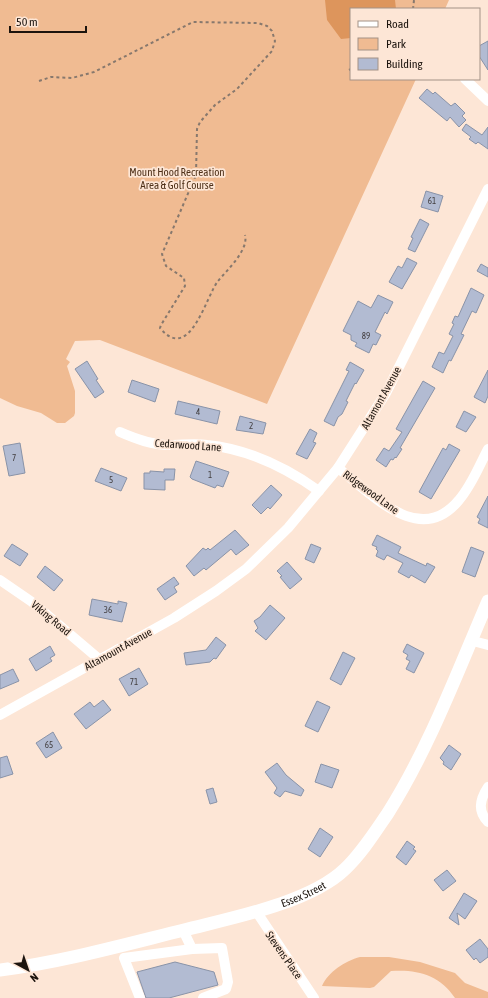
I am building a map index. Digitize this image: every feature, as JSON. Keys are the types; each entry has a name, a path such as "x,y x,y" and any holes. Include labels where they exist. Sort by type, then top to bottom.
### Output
{"main road":[{"name":"Essex Street","path":"0,970 122,952 183,930 256,911 299,897 319,888 345,870 361,852 390,808 419,758 473,641 488,601"}],"street":[{"path":"465,80 488,101"},
{"name":"Altamont Avenue","path":"234,578 276,541 338,468 386,393 488,189"},
{"name":"Cedarwood Lane","path":"120,432 152,443 171,445 207,445 248,453 284,469 319,492"},
{"name":"Ridgewood Lane","path":"338,468 401,514 419,520 430,520 446,513 460,500 488,449"},
{"name":"Altamount Avenue","path":"0,715 174,618 234,578"},
{"name":"Viking Road","path":"0,580 32,602 99,659"},
{"path":"473,641 488,645"},
{"path":"488,787 481,799 480,805 482,816 488,822"},
{"name":"Stevens Place","path":"256,911 314,998"},
{"path":"183,930 192,949"},
{"path":"140,998 122,952 222,948 228,982 226,989 203,998"}],"path":[{"path":"39,81 51,77 72,78 94,72 193,22 250,23 263,25 270,28 275,38 274,48 237,89 211,108 197,129 196,174 162,254 166,266 184,278 185,286 161,325 160,328 162,331 180,338 192,328 205,310 215,285 245,246 245,235"}],"green space":[{"name":"Mount Hood Recreation Area & Golf Course","path":"0,0 449,0 445,8 350,8 350,80 416,80 267,404 100,340 75,341 66,359 70,362 67,366 75,391 75,413 74,416 65,423 57,423 41,413 17,406 0,398"},
{"path":"360,957 389,957 420,962 455,973 465,983 488,992 488,998 455,998 449,990 435,979 427,975 410,971 391,971 374,987 370,988 322,986 328,976 338,968 349,961"}],"shaded area":[{"path":"325,0 395,0 396,8 350,8 350,38 341,39 327,20"}],"building":[{"path":"488,41 488,70 480,58 480,45"},
{"path":"427,89 433,94 435,92 451,106 455,103 465,113 462,116 466,120 459,127 450,117 447,121 419,98"},
{"path":"466,124 482,135 488,127 488,149 478,142 476,144 469,139 471,137 462,130"},
{"path":"426,191 443,196 438,212 421,207"},
{"path":"420,219 429,224 415,252 408,249 413,238 411,237"},
{"path":"407,258 417,263 402,289 389,282 398,266 402,268"},
{"path":"481,264 488,268 488,277 477,271"},
{"path":"471,288 484,295 476,313 472,311 461,334 464,335 443,373 432,367 439,352 444,354 453,336 449,334 454,324 452,323 455,316 458,317"},
{"path":"378,295 393,302 387,314 385,312 375,332 381,335 376,345 373,344 369,353 355,346 357,343 351,340 351,335 343,331 358,301 371,308"},
{"path":"87,361 98,379 96,380 104,392 95,398 75,369"},
{"path":"350,362 364,370 356,384 355,383 346,401 348,402 334,426 324,421 349,371 346,370"},
{"path":"488,370 488,396 485,403 474,397"},
{"path":"132,380 159,389 155,402 128,392"},
{"path":"423,381 435,388 400,448 402,449 396,458 395,457 393,460 391,459 386,467 376,460 384,448 389,451 402,432 396,429"},
{"path":"178,401 220,411 217,424 175,414"},
{"path":"464,411 476,417 466,432 456,427"},
{"path":"240,416 266,423 263,434 236,430"},
{"path":"310,429 317,433 313,442 316,443 307,459 296,454"},
{"path":"20,443 25,473 9,476 3,446"},
{"path":"449,444 460,450 431,499 419,492 443,448 446,450"},
{"path":"196,461 229,472 223,487 217,485 215,488 192,479 190,477"},
{"path":"101,468 127,478 121,491 95,481"},
{"path":"164,469 175,469 174,480 165,480 165,490 144,489 144,473 150,473 150,471 164,472"},
{"path":"271,485 282,495 270,509 268,507 261,514 252,505"},
{"path":"488,496 488,528 478,523 480,519 477,517"},
{"path":"235,530 249,545 236,555 231,549 206,570 204,568 194,576 186,566 203,548 206,550 208,548 210,550"},
{"path":"377,535 401,547 398,553 426,566 427,563 435,567 425,583 411,575 409,578 398,572 403,563 387,555 384,560 376,556 378,551 376,549 377,547 372,545"},
{"path":"12,544 28,554 20,566 4,556"},
{"path":"311,544 321,548 314,563 305,559"},
{"path":"471,547 484,552 475,577 462,572"},
{"path":"287,562 302,579 290,589 277,571"},
{"path":"45,566 63,580 54,591 37,577"},
{"path":"174,577 179,584 174,587 177,592 165,600 157,589"},
{"path":"92,599 118,604 118,601 127,603 122,622 89,615"},
{"path":"270,605 285,618 266,640 255,631 258,628 254,621 260,617"},
{"path":"216,637 226,645 216,659 214,658 210,662 186,665 184,653 206,650"},
{"path":"407,644 424,653 414,673 406,669 410,661 406,659 408,655 403,652"},
{"path":"50,646 55,655 50,658 52,661 36,671 29,659"},
{"path":"343,652 355,658 341,685 330,679"},
{"path":"139,668 148,684 129,696 119,679"},
{"path":"13,669 19,681 0,689 0,675"},
{"path":"103,700 111,710 86,729 74,714 90,702 94,707"},
{"path":"317,701 330,707 318,732 305,726"},
{"path":"53,732 62,748 46,758 36,743"},
{"path":"449,745 461,754 451,770 443,764 444,762 440,758"},
{"path":"7,756 13,774 0,778 0,758"},
{"path":"277,763 286,775 304,790 301,796 285,791 280,797 274,793 277,788 265,772"},
{"path":"321,764 339,770 332,788 315,782"},
{"path":"213,788 217,802 210,804 206,790"},
{"path":"320,828 333,837 320,857 308,849"},
{"path":"407,841 415,847 413,849 416,851 406,865 396,857"},
{"path":"447,870 456,881 443,891 434,880"},
{"path":"464,893 477,901 465,919 457,913 459,925 449,918"},
{"path":"480,939 488,949 488,957 480,963 476,958 474,960 466,950"},
{"path":"175,962 214,972 218,985 169,998 146,998 137,972"}]}
